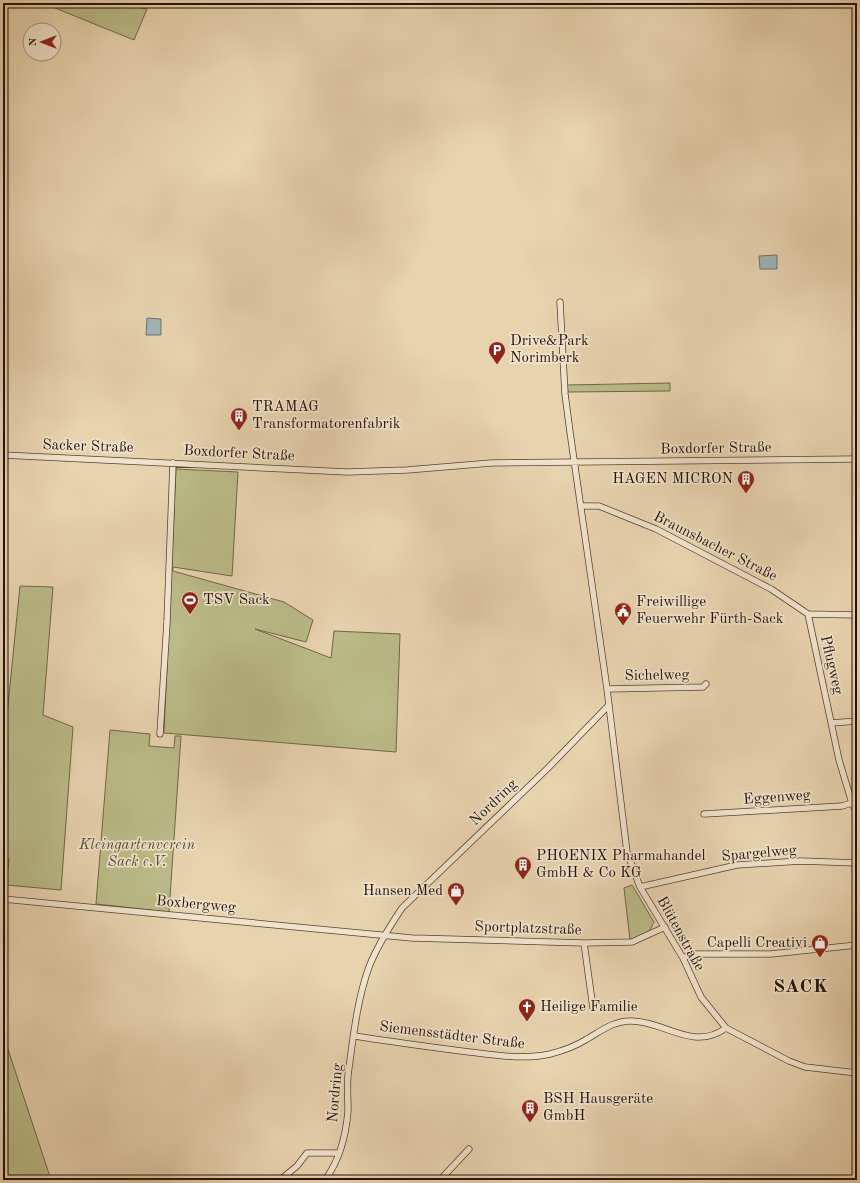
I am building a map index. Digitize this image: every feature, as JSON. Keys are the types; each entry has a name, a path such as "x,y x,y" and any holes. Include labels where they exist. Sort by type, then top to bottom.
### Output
{"street":[{"path":"560,302 565,394 609,705"},
{"name":"Sacker Straße","path":"3,455 172,463"},
{"name":"Boxdorfer Straße","path":"160,734 167,622 172,463 347,472 406,470 491,463 857,459"},
{"name":"Braunsbacher Straße","path":"581,506 599,506 656,529 772,589 808,614"},
{"path":"808,614 857,615"},
{"name":"Pflugweg","path":"808,614 840,760 852,803 857,813"},
{"name":"Sichelweg","path":"607,689 703,687 706,684"},
{"name":"Blütenstraße","path":"609,705 627,852 640,887 683,958 701,997 726,1028 794,1063 805,1067 857,1073"},
{"name":"Nordring","path":"325,1180 335,1164 346,1125 348,1076 354,1036 370,966 402,908 548,768 609,705"},
{"path":"832,723 857,721"},
{"name":"Eggenweg","path":"704,814 842,806 852,803"},
{"name":"Spargelweg","path":"640,887 737,865 801,861 857,863"},
{"name":"Boxbergweg","path":"3,899 386,935"},
{"name":"Sportplatzstraße","path":"386,935 412,938 584,943 632,942 665,927"},
{"path":"584,943 592,1008"},
{"path":"683,958 692,954 771,954 857,945"},
{"name":"Siemensstädter Straße","path":"354,1036 520,1057 550,1054 566,1049 588,1039 610,1025 624,1021 642,1022 675,1033 700,1038 717,1034 726,1028"},
{"path":"440,1180 469,1149"},
{"path":"280,1180 297,1166 307,1153 339,1153"}],"green space":[{"path":"57,3 115,3 147,9 134,40 55,8"},
{"path":"670,383 670,391 568,392 567,385"},
{"name":"TSV Sack","path":"176,469 238,472 232,576 173,567 173,571 284,602 313,620 306,642 255,629 331,658 334,631 400,634 396,752 164,733"},
{"path":"20,586 53,587 43,715 73,727 61,890 6,885 9,859 3,860 3,719 5,719 7,715"},
{"name":"Kleingartenverein Sack e.V.","path":"110,730 150,734 149,746 174,748 175,736 181,736 169,912 96,904"},
{"path":"632,885 654,922 649,932 630,940 624,888"},
{"path":"3,1034 51,1180 3,1180"}],"water":[{"path":"777,255 777,269 760,269 759,256"},
{"path":"147,318 161,319 161,335 146,335"}],"place":[{"name":"Drive&Park Norimberk","path":"497,365"},
{"name":"TRAMAG Transformatorenfabrik","path":"239,431"},
{"name":"HAGEN MICRON","path":"746,494"},
{"name":"TSV Sack","path":"190,615"},
{"name":"Freiwillige Feuerwehr Fürth-Sack","path":"623,626"},
{"name":"PHOENIX Pharmahandel GmbH & Co KG","path":"523,880"},
{"name":"Hansen Med","path":"456,906"},
{"name":"Capelli Creativi","path":"820,958"},
{"name":"Heilige Familie","path":"527,1022"},
{"name":"BSH Hausgeräte GmbH","path":"530,1123"}],"district":[{"name":"SACK","path":"801,987"}]}
